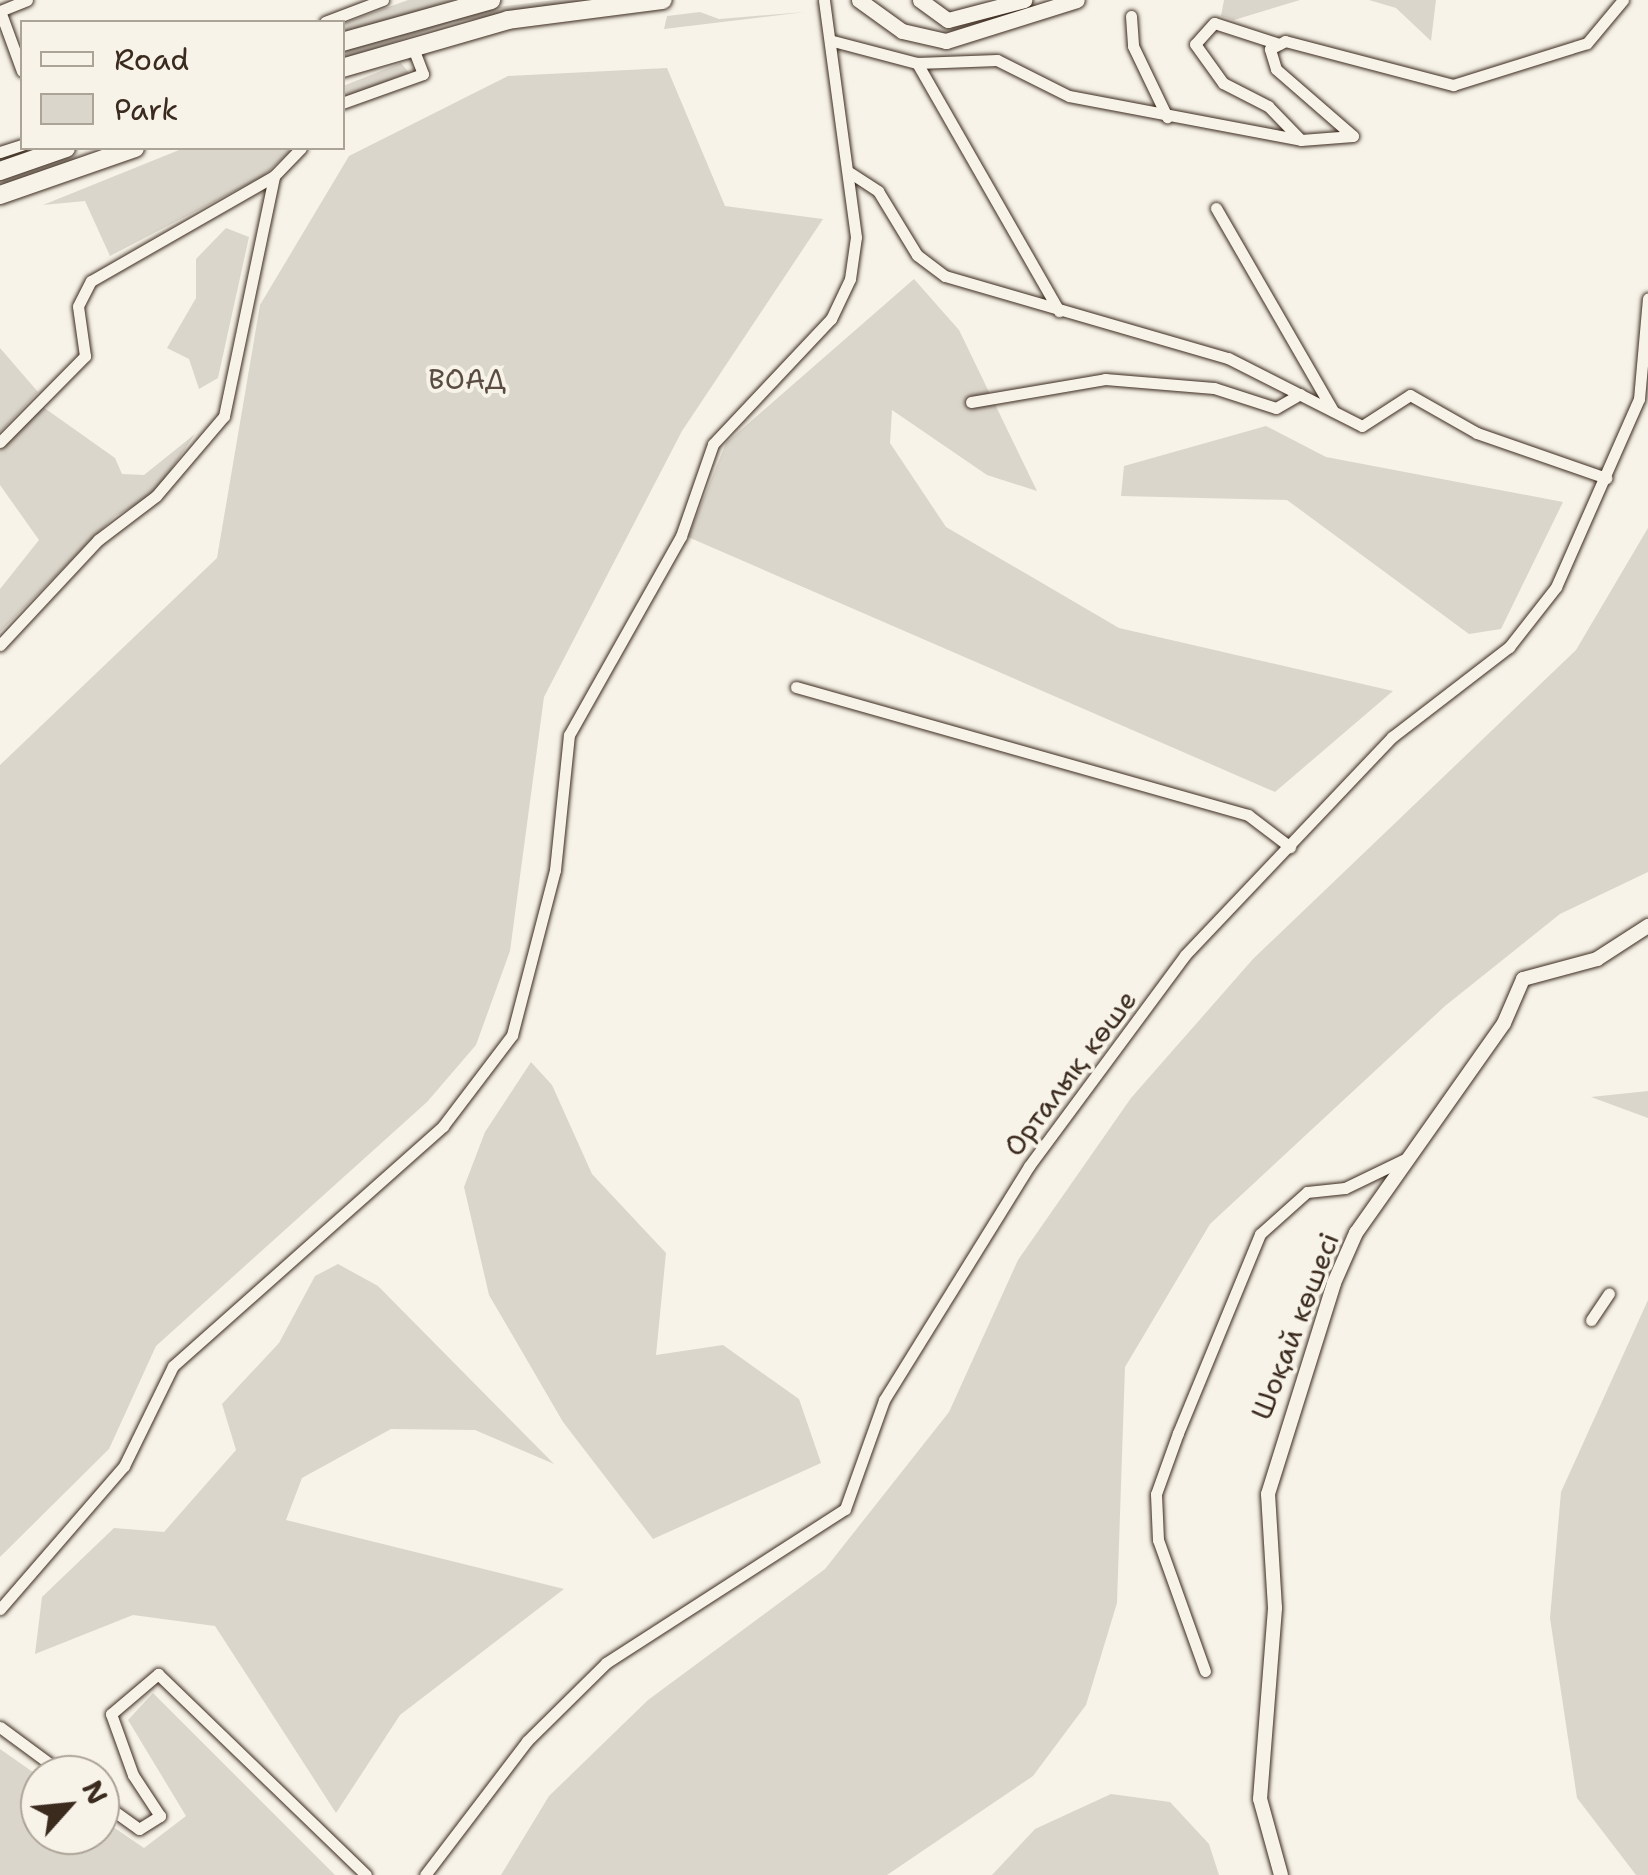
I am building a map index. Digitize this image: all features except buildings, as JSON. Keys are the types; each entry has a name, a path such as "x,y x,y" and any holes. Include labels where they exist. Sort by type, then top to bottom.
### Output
{"main road":[{"path":"345,41 491,0"},
{"path":"345,67 412,45 663,0"},
{"path":"859,0 932,41 1077,0"},
{"path":"920,0 948,20 1024,0"},
{"path":"0,171 60,150"},
{"path":"0,195 129,150"}],"street":[{"path":"20,66 0,11 27,0"},
{"path":"330,20 383,0"},
{"path":"0,1608 124,1466 173,1366 443,1126 512,1036 555,870 569,735 680,536 713,444 832,320 856,238 824,0"},
{"path":"1301,140 1268,106 1223,83 1195,44 1214,23 1280,44 1453,85 1587,43 1623,0"},
{"path":"1131,16 1133,46 1167,117"},
{"path":"832,41 917,63 997,60 1068,96 1167,117 1301,140 1353,136 1276,68 1270,49 1280,44"},
{"path":"345,102 423,74 412,45"},
{"path":"917,63 1058,311"},
{"path":"0,442 85,356 78,306 91,281 274,176 299,150"},
{"path":"849,172 878,191 928,267 1058,311 1228,358 1333,411 1370,425 1410,395 1478,434 1606,478"},
{"path":"0,645 98,540 156,496 224,416 274,176"},
{"path":"1216,208 1333,411"},
{"name":"Орталық көше","path":"425,1875 526,1741 606,1663 846,1509 884,1400 1029,1166 1186,954 1392,738 1509,647 1556,586 1639,399 1648,298"},
{"path":"971,402 1105,379 1214,388 1276,408 1300,394"},
{"path":"796,687 1248,816 1290,847"},
{"name":"Шоқай көшесі","path":"1280,1875 1260,1800 1275,1608 1274,1454 1356,1234 1504,1023 1524,978 1597,959 1648,926"},
{"path":"1205,1671 1158,1540 1156,1494 1178,1433 1260,1234 1307,1192 1344,1188 1407,1158"},
{"path":"1591,1320 1608,1293"},
{"path":"120,1816 138,1829 160,1816 133,1776 111,1714 158,1674 366,1875"},
{"path":"0,1727 38,1755"}],"green space":[{"path":"408,0 454,0 345,34 345,23"},
{"path":"555,0 606,0 452,22 345,59 345,49 450,13"},
{"path":"1224,0 1300,0 1234,20 1221,16"},
{"path":"1369,0 1436,0 1431,41 1396,8"},
{"path":"700,12 719,19 805,12 664,29 667,16"},
{"path":"401,63 409,73 345,97 345,85"},
{"name":"ВОАД","path":"667,68 725,206 823,219 682,431 544,697 510,951 476,1045 427,1102 156,1346 109,1449 0,1557 0,765 217,558 260,305 349,156 508,76"},
{"path":"179,150 292,150 262,177 110,256 85,201 43,205"},
{"path":"226,228 249,237 218,378 199,389 189,359 167,348 196,298 196,259"},
{"path":"914,279 959,330 1037,491 987,475 892,410 890,443 946,527 1119,628 1393,691 1275,792 688,537 726,443"},
{"path":"0,348 38,392 0,432"},
{"path":"43,407 115,458 122,474 144,475 195,434 153,496 115,516 0,632 0,589 39,540 0,485 0,450"},
{"path":"1266,426 1326,457 1563,502 1501,629 1469,634 1287,500 1121,496 1124,466"},
{"path":"1648,528 1648,872 1560,914 1445,1006 1210,1224 1125,1367 1117,1603 1086,1705 1033,1776 887,1875 501,1875 549,1796 648,1700 825,1569 949,1412 1018,1260 1131,1098 1253,959 1576,650"},
{"path":"531,1062 552,1085 592,1174 666,1253 656,1355 723,1345 799,1399 821,1463 653,1539 563,1422 489,1295 464,1187 485,1132"},
{"path":"1648,1091 1648,1118 1591,1097"},
{"path":"338,1264 378,1286 554,1464 475,1430 391,1429 302,1478 286,1520 564,1589 400,1715 336,1813 215,1626 133,1615 35,1654 42,1597 114,1528 164,1532 236,1450 222,1404 279,1343 315,1276"},
{"path":"1648,1300 1648,1875 1636,1875 1577,1798 1550,1618 1561,1492"},
{"path":"153,1693 335,1875 0,1875 0,1749 20,1763 20,1855 120,1855 120,1832 144,1848 186,1816 128,1720"},
{"path":"1111,1794 1170,1802 1209,1844 1219,1875 992,1875 1035,1829"}]}
